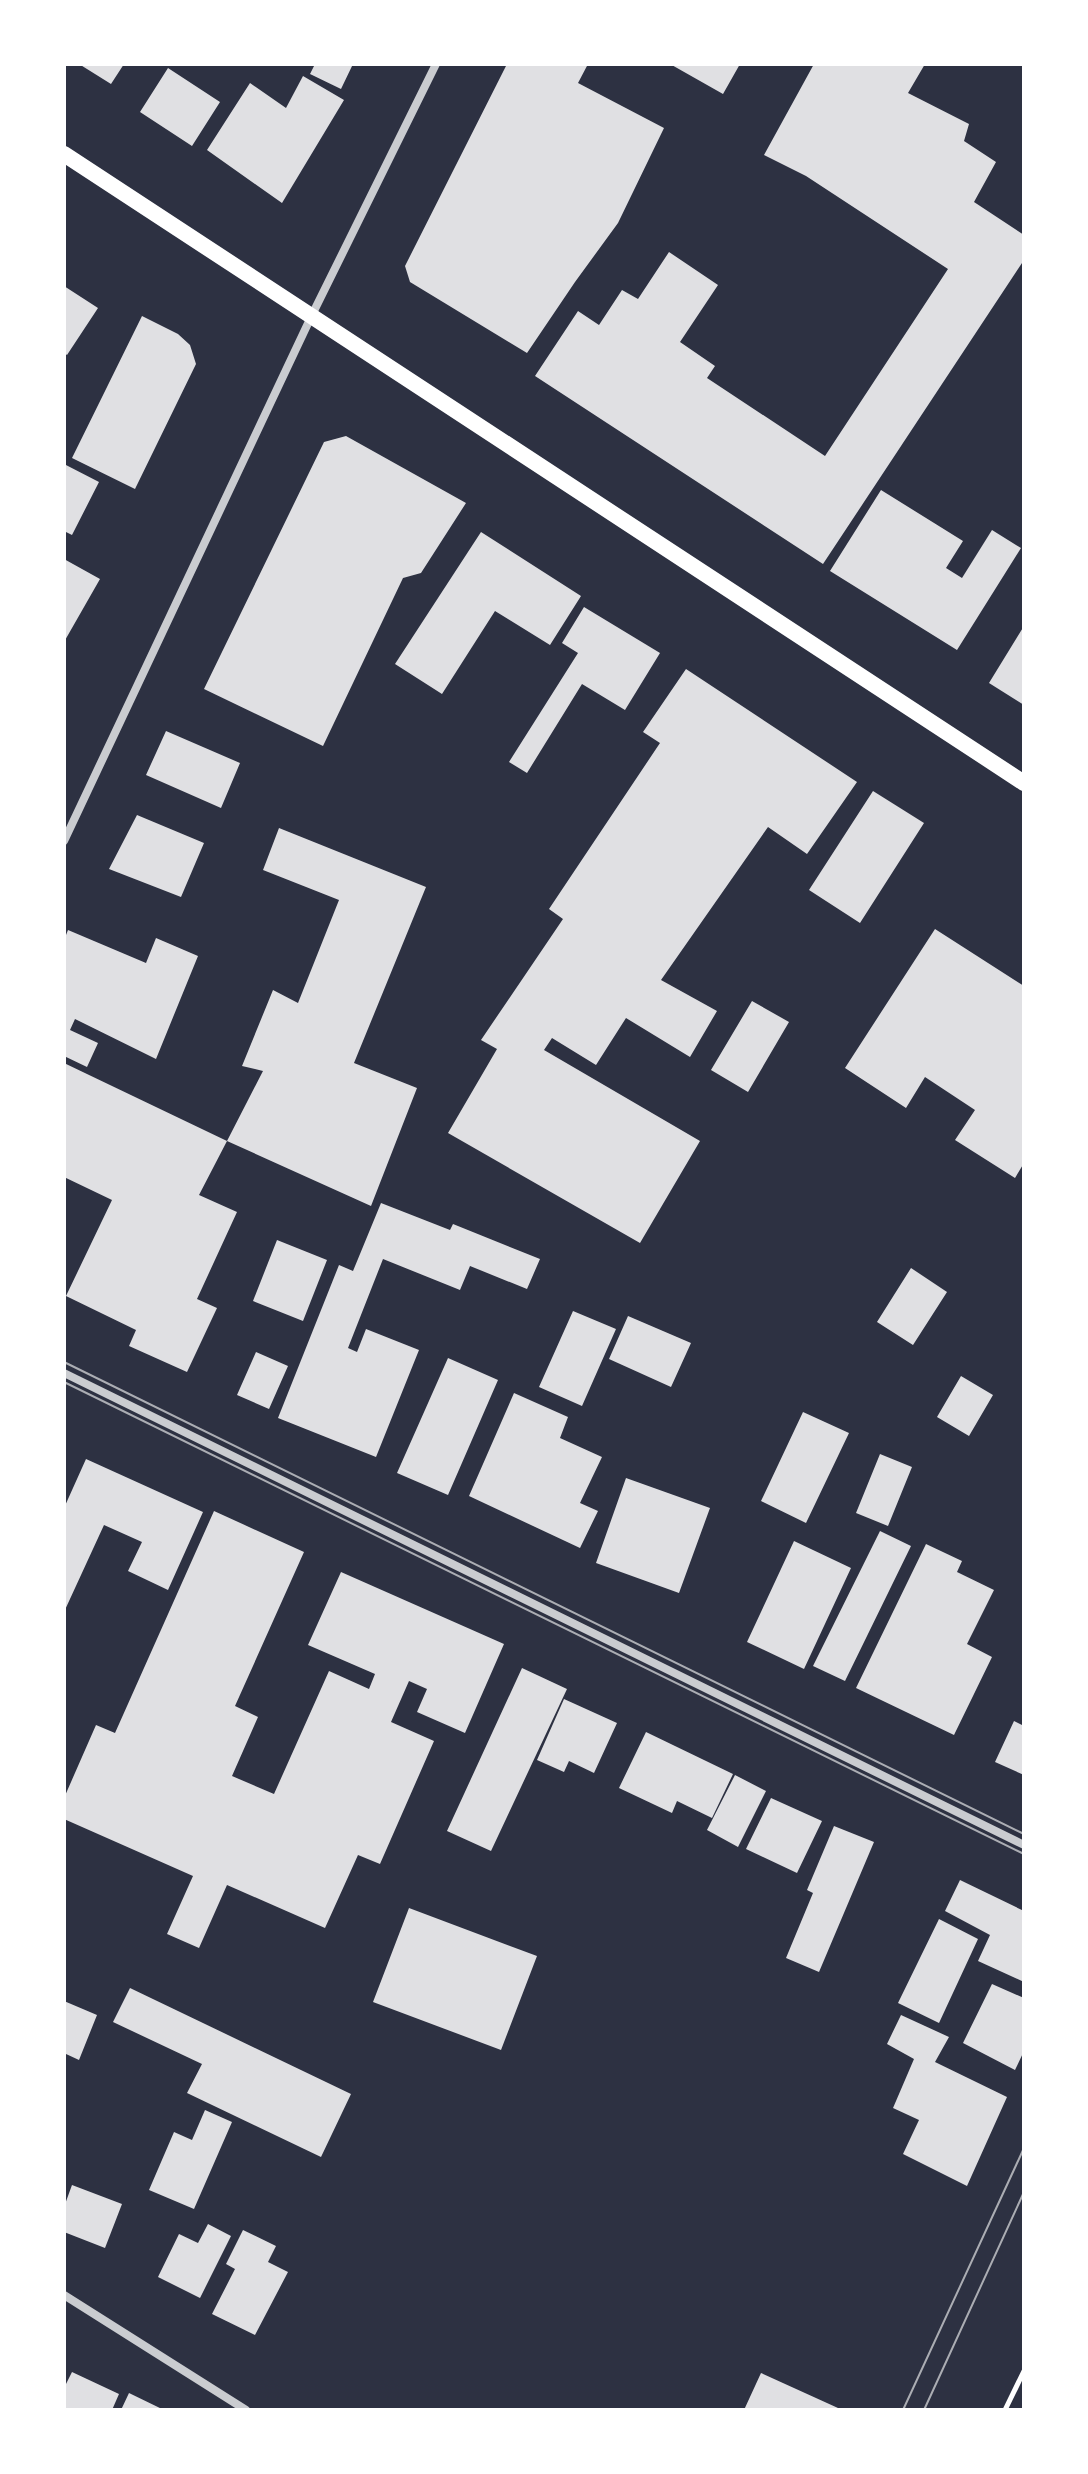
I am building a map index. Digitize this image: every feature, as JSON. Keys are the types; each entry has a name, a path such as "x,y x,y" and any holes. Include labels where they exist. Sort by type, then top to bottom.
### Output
{"main road":[{"path":"64,154 1024,783"}],"street":[{"path":"64,841 311,317 436,64"},
{"path":"64,1373 1024,1845"},
{"path":"64,2295 246,2410"}],"path":[{"path":"1005,2410 1024,2371"}],"building":[{"path":"79,64 124,64 111,84"},
{"path":"315,64 353,64 341,89 310,74"},
{"path":"507,64 588,64 578,83 664,128 618,223 527,353 410,282 405,266"},
{"path":"670,64 740,64 723,94"},
{"path":"814,64 925,64 908,93 969,124 964,141 996,162 974,202 1024,235 1024,260 823,564 535,376 578,311 599,325 622,290 638,299 669,252 718,285 680,342 715,366 707,378 825,456 948,269 806,176 764,155"},
{"path":"168,68 220,102 192,146 140,112"},
{"path":"303,76 344,100 282,203 207,150 250,83 286,108"},
{"path":"64,286 98,308 67,355 64,353"},
{"path":"142,316 178,334 190,345 196,364 135,489 72,458"},
{"path":"346,436 466,503 421,573 403,578 323,746 204,689 324,442"},
{"path":"64,464 99,482 72,535 64,531"},
{"path":"881,490 963,541 946,568 962,578 992,530 1021,548 957,650 830,571"},
{"path":"481,532 581,596 550,645 495,611 442,694 395,664"},
{"path":"64,559 100,579 64,642"},
{"path":"584,607 660,653 625,710 582,684 527,773 509,762 578,653 562,643"},
{"path":"1024,626 1024,705 989,683"},
{"path":"686,669 857,782 807,854 768,827 661,980 717,1011 690,1057 626,1018 596,1065 552,1038 544,1050 700,1141 640,1243 448,1133 497,1049 481,1040 563,919 549,909 660,743 643,732"},
{"path":"166,731 240,763 221,808 146,775"},
{"path":"873,791 924,823 860,923 809,890"},
{"path":"137,815 204,843 181,897 109,869"},
{"path":"279,828 426,887 354,1063 417,1088 371,1206 227,1141 263,1071 242,1066 273,990 298,1003 339,900 263,870"},
{"path":"935,929 1024,986 1024,1163 1015,1178 955,1140 975,1110 925,1077 906,1108 845,1068"},
{"path":"68,930 146,963 156,938 198,956 156,1059 75,1019 70,1030 98,1043 87,1067 64,1056 64,940"},
{"path":"752,1001 789,1022 748,1092 711,1070"},
{"path":"64,1063 227,1141 199,1195 237,1212 197,1299 217,1308 187,1372 129,1346 136,1330 66,1296 112,1200 64,1177"},
{"path":"381,1203 450,1230 453,1224 540,1259 527,1289 470,1266 460,1290 383,1259 348,1348 357,1352 366,1329 419,1350 376,1457 278,1418 339,1265 353,1271"},
{"path":"277,1240 327,1260 303,1321 253,1301"},
{"path":"911,1268 947,1292 913,1345 877,1322"},
{"path":"573,1311 616,1329 582,1406 539,1387"},
{"path":"628,1316 691,1343 671,1387 609,1359"},
{"path":"256,1352 288,1366 269,1409 237,1395"},
{"path":"448,1358 498,1380 448,1495 397,1473"},
{"path":"961,1376 993,1395 969,1436 937,1417"},
{"path":"514,1393 568,1417 560,1438 602,1457 580,1503 598,1511 580,1548 469,1496"},
{"path":"803,1412 849,1433 806,1523 761,1501"},
{"path":"880,1454 912,1467 888,1526 856,1513"},
{"path":"86,1459 203,1512 168,1590 128,1571 142,1542 104,1525 64,1612 64,1508"},
{"path":"626,1478 710,1508 679,1593 596,1563"},
{"path":"214,1511 304,1552 235,1706 258,1717 232,1776 274,1794 329,1671 369,1689 375,1674 308,1645 341,1572 504,1644 465,1733 417,1712 427,1689 409,1681 391,1722 434,1741 380,1864 358,1855 325,1928 227,1885 199,1948 167,1934 193,1876 64,1819 64,1798 96,1725 115,1733"},
{"path":"880,1531 911,1546 845,1681 813,1666"},
{"path":"794,1541 851,1568 804,1669 747,1642"},
{"path":"926,1544 962,1561 957,1572 994,1590 967,1644 992,1657 954,1735 856,1688"},
{"path":"522,1668 567,1689 491,1851 447,1831"},
{"path":"564,1699 617,1723 594,1773 569,1761 564,1772 537,1760"},
{"path":"1014,1721 1024,1726 1024,1775 995,1762"},
{"path":"646,1732 733,1774 712,1818 677,1801 672,1813 619,1788"},
{"path":"735,1775 766,1791 738,1847 707,1830"},
{"path":"771,1798 822,1821 797,1873 746,1849"},
{"path":"834,1826 874,1842 819,1972 786,1958 813,1893 807,1890"},
{"path":"960,1880 1024,1911 1024,1982 978,1961 990,1935 945,1911"},
{"path":"409,1908 537,1956 501,2050 373,2002"},
{"path":"939,1919 978,1939 939,2023 898,2003"},
{"path":"992,1984 1024,1998 1024,2051 1015,2070 963,2043"},
{"path":"130,1988 351,2094 321,2157 187,2093 202,2064 113,2022"},
{"path":"64,2001 97,2015 79,2060 66,2054 64,2060"},
{"path":"901,2015 949,2037 935,2062 1007,2097 967,2186 903,2154 919,2120 893,2108 914,2059 887,2044"},
{"path":"205,2110 232,2122 194,2209 149,2190 174,2132 192,2140"},
{"path":"72,2185 122,2204 105,2248 64,2232 64,2207"},
{"path":"208,2224 231,2236 200,2298 158,2277 179,2234 198,2243"},
{"path":"243,2230 276,2246 268,2262 288,2272 255,2335 212,2314 235,2269 226,2264"},
{"path":"72,2372 119,2394 112,2410 64,2410 64,2388"},
{"path":"761,2373 838,2408 744,2410"},
{"path":"129,2393 164,2410 121,2410"}],"tram line":[{"path":"64,1362 1024,1834"},
{"path":"64,1382 1024,1854"},
{"path":"903,2410 1024,2148"},
{"path":"924,2410 1024,2192"}]}
